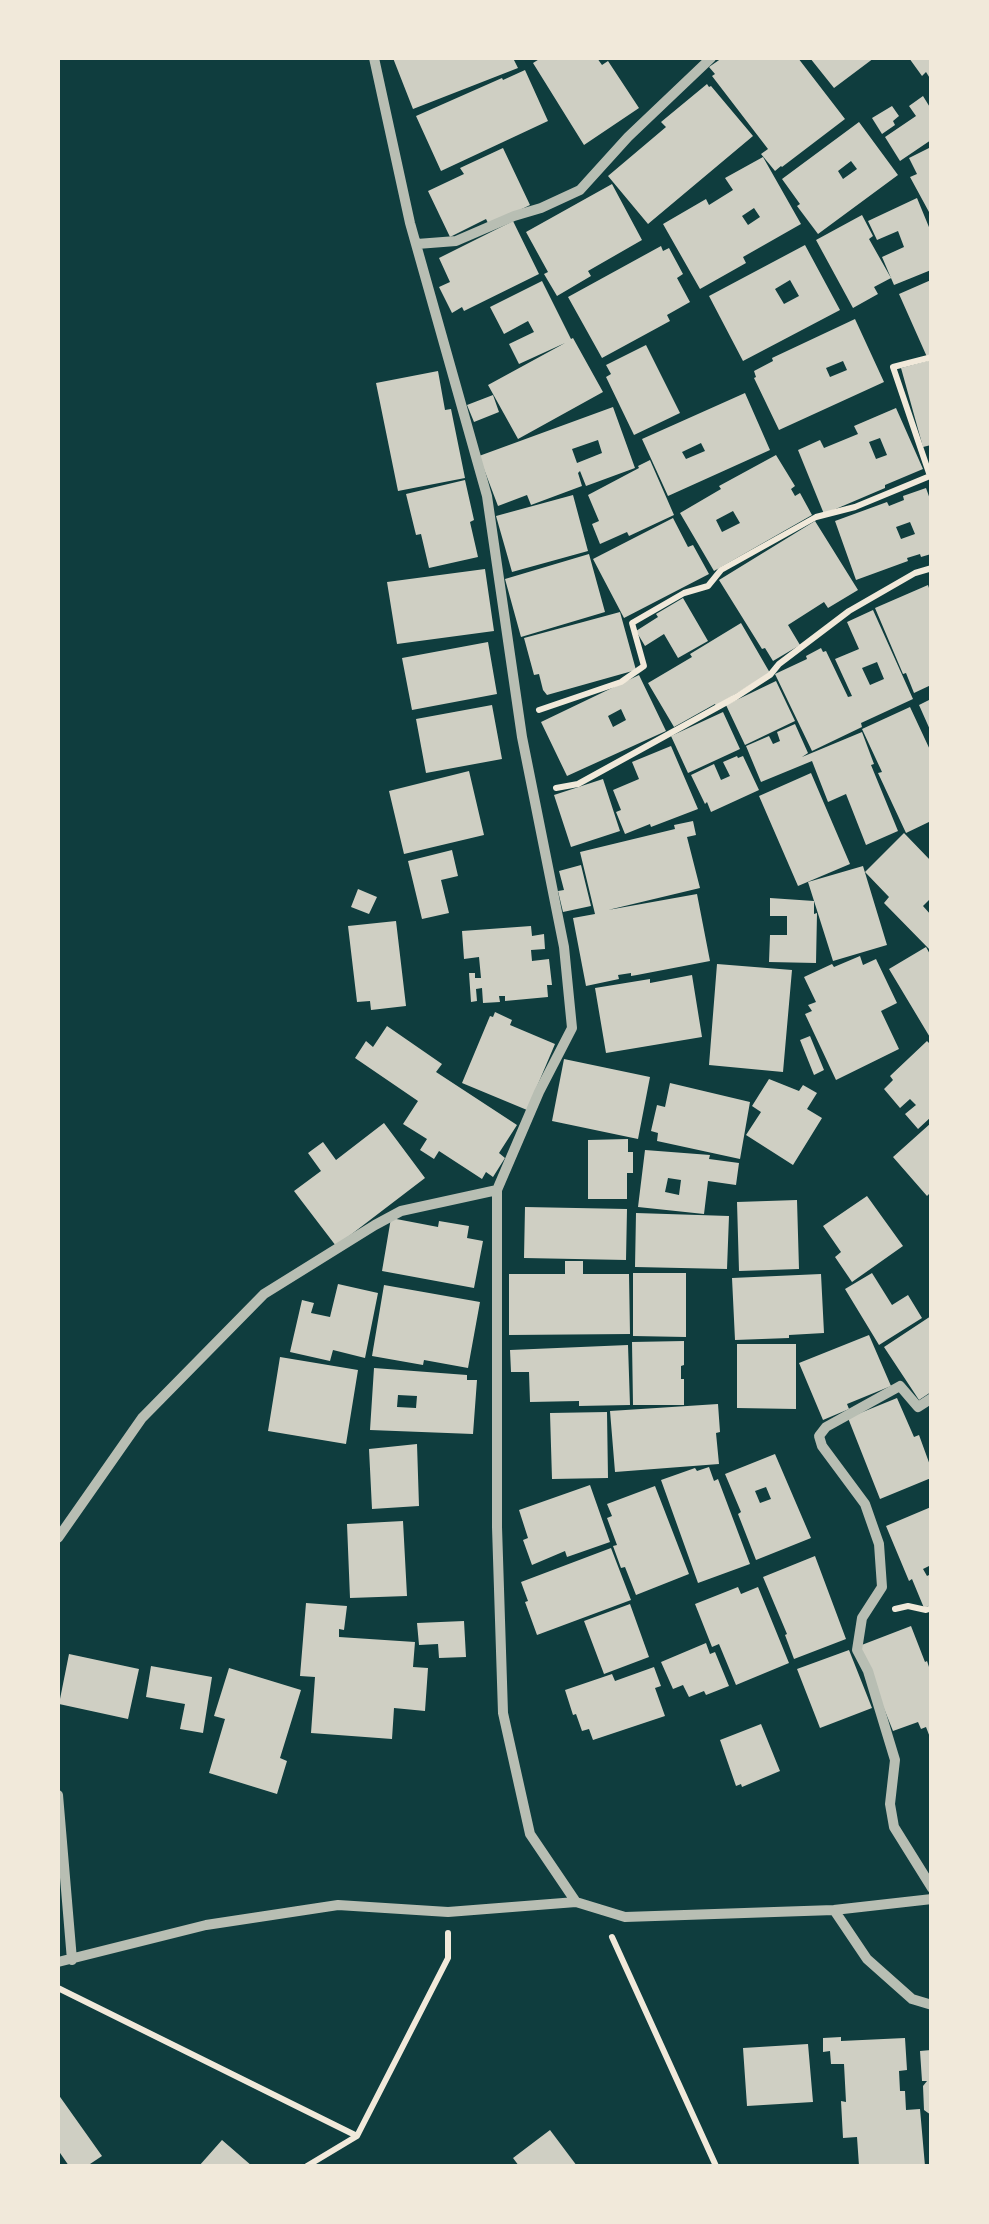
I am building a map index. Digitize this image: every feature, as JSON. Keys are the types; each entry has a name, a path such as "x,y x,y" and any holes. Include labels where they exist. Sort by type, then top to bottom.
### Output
{"street":[{"path":"374,58 410,222 487,496 522,737 564,947 572,1028 539,1092 497,1190 497,1526 503,1713 530,1834 576,1902"},
{"path":"416,244 456,241 580,190 628,137 711,58"},
{"path":"58,1538 142,1418 264,1294 401,1211 497,1190"},
{"path":"932,1398 918,1407 900,1386 826,1427 819,1436 822,1446 866,1504 879,1544 882,1587 862,1618 858,1650 895,1760 890,1804 894,1827 932,1888"},
{"path":"58,1795 72,1960"},
{"path":"58,1962 206,1925 338,1906 448,1912 576,1902 624,1917 834,1910 932,1899"},
{"path":"834,1910 867,1959 912,1999 932,2005"}],"path":[{"path":"522,737 539,710 621,682 644,666 632,623 684,594 708,586 721,570 816,517 855,507 930,476 894,367 932,358"},
{"path":"533,791 578,784 736,697 849,611 915,573 932,568"},
{"path":"576,1902 609,1930 716,2166"},
{"path":"307,2166 357,2136 448,1958 448,1912"},
{"path":"58,1988 357,2136"}],"building":[{"path":"393,58 513,58 518,68 413,109"},
{"path":"541,58 597,58 602,65 608,61 639,108 584,145 533,63"},
{"path":"722,58 798,58 845,119 775,171 761,154 768,149 712,76 715,74 709,67"},
{"path":"810,58 874,58 834,88"},
{"path":"909,58 931,58 931,80 926,72 922,76"},
{"path":"525,70 548,121 441,171 416,116"},
{"path":"707,84 753,136 648,224 608,176 666,127 661,122"},
{"path":"923,96 931,109 931,140 900,161 885,137 916,116 909,106"},
{"path":"892,106 899,116 893,121 895,125 882,134 872,118"},
{"path":"859,122 898,175 818,234 782,179","holes":["851,161 857,169 843,179 838,171"]},
{"path":"931,147 929,212 910,177 917,174 909,158"},
{"path":"503,148 530,205 489,225 486,219 450,237 428,191 464,174 460,168"},
{"path":"763,157 801,224 743,257 746,263 700,289 663,224 706,199 709,205 733,190 725,178","holes":["754,208 760,217 748,225 742,216"]},
{"path":"612,184 642,240 588,271 591,276 557,296 526,232"},
{"path":"917,198 931,232 931,270 894,285 882,257 904,247 898,231 877,240 868,221"},
{"path":"862,215 873,236 869,239 891,278 874,287 878,294 853,308 816,240"},
{"path":"513,221 539,274 464,311 462,307 452,313 439,287 450,282 439,258"},
{"path":"805,245 840,310 743,361 709,296","holes":["790,280 799,296 784,304 775,289"]},
{"path":"661,246 663,251 669,248 683,274 677,278 690,302 667,315 670,321 602,358 568,297"},
{"path":"931,280 931,355 927,357 899,294"},
{"path":"542,281 603,392 518,439 488,385 565,343 519,364 509,344 534,332 528,321 504,334 490,307"},
{"path":"855,319 884,382 779,430 754,378 754,371 773,361 772,358","holes":["843,361 847,370 830,377 826,368"]},
{"path":"646,345 680,413 634,435 606,377 611,374 606,365"},
{"path":"931,360 931,445 923,447 901,368"},
{"path":"438,371 445,410 451,409 465,478 398,491 376,383"},
{"path":"745,393 770,450 668,496 642,439","holes":["701,443 705,451 686,459 682,452"]},
{"path":"493,395 499,412 474,422 467,405"},
{"path":"613,407 635,468 586,486 580,471 582,486 531,505 527,495 498,506 479,456","holes":["598,440 602,453 577,463 572,449"]},
{"path":"896,408 923,469 824,514 798,450 820,440 824,448 858,434 854,426","holes":["880,438 887,455 876,459 869,442"]},
{"path":"776,455 795,486 791,489 795,496 800,493 812,515 714,571 680,513 721,489 719,486","holes":["733,511 740,523 722,532 716,520"]},
{"path":"650,460 674,515 629,536 627,532 600,544 592,524 599,521 588,495"},
{"path":"465,480 478,557 429,568 406,494"},
{"path":"926,488 931,502 931,554 907,558 908,561 856,580 835,521 887,502 889,506 904,500 903,496","holes":["910,522 915,534 901,539 896,527"]},
{"path":"573,495 588,551 512,572 496,516"},
{"path":"673,518 688,547 693,545 709,574 624,618 593,559"},
{"path":"815,521 858,590 828,608 824,602 788,625 800,645 773,661 719,580"},
{"path":"589,554 605,612 521,637 505,579"},
{"path":"485,569 494,631 397,644 387,582"},
{"path":"928,585 931,685 914,693 875,608"},
{"path":"683,598 708,641 678,658 664,634 645,646 636,631"},
{"path":"873,610 913,699 812,751 775,674 821,648 848,697 852,696 835,659 859,649 847,622","holes":["877,662 884,679 870,685 862,668"]},
{"path":"620,612 636,670 547,695 539,674 534,675 524,638"},
{"path":"741,623 770,673 674,727 648,683"},
{"path":"488,642 497,694 412,710 402,658"},
{"path":"639,675 666,731 567,776 541,722","holes":["621,709 626,720 613,727 608,716"]},
{"path":"776,681 795,721 745,745 726,705"},
{"path":"931,699 931,732 919,705"},
{"path":"492,705 502,759 426,773 416,719"},
{"path":"910,707 931,752 931,821 906,833 862,729"},
{"path":"723,712 740,749 688,773 671,736"},
{"path":"795,724 808,753 802,757 862,732 898,831 866,845 846,794 828,802 812,761 761,782 746,746 769,736 773,744 780,741 777,732"},
{"path":"671,746 698,809 625,834 613,790 639,779 632,762"},
{"path":"743,756 759,790 711,812 691,775 714,764 721,780 730,776 723,762"},
{"path":"469,771 484,835 404,854 389,791"},
{"path":"811,773 850,864 798,886 759,796"},
{"path":"603,779 620,831 571,847 554,795"},
{"path":"693,821 696,835 687,837 700,888 608,910 697,894 710,961 618,975 619,979 586,986 573,918 595,914 580,852"},
{"path":"904,833 931,861 931,898 923,906 931,915 931,951 884,903 889,897 865,872"},
{"path":"452,850 458,876 441,880 449,913 422,919 408,861"},
{"path":"581,865 591,906 563,912 558,891 564,890 559,871"},
{"path":"863,866 887,945 833,961 808,882"},
{"path":"358,889 377,897 369,914 351,907"},
{"path":"770,898 814,901 816,963 769,962 770,935 787,935 787,916 770,916"},
{"path":"396,921 406,1006 371,1010 370,1001 357,1002 348,926"},
{"path":"531,926 532,936 544,934 545,949 531,950 532,961 549,959 552,985 547,985 548,997 505,1001 505,996 499,996 500,1002 483,1003 482,988 476,989 477,1001 471,1002 469,973 481,978 479,957 464,959 462,931"},
{"path":"926,947 931,956 931,1039 889,969"},
{"path":"860,956 863,965 876,959 897,1003 881,1011 899,1049 836,1080 805,1014 812,1011 808,1005 816,1002 804,977"},
{"path":"717,964 792,970 783,1072 709,1065"},
{"path":"692,975 702,1037 606,1053 595,988"},
{"path":"495,1012 512,1020 510,1025 555,1044 527,1110 462,1083"},
{"path":"387,1026 442,1064 436,1072 517,1125 499,1153 505,1158 493,1177 486,1172 482,1179 439,1151 434,1159 420,1150 427,1139 403,1124 418,1101 355,1058 366,1041 373,1047"},
{"path":"810,1036 824,1070 814,1075 800,1040"},
{"path":"927,1041 931,1045 931,1117 918,1129 905,1114 916,1105 910,1099 900,1108 884,1089 893,1080 890,1076"},
{"path":"564,1059 650,1077 638,1139 552,1121"},
{"path":"769,1079 799,1091 803,1085 817,1093 807,1109 822,1118 793,1165 746,1135 761,1112 752,1106"},
{"path":"670,1083 750,1102 740,1159 657,1141 658,1133 651,1131 657,1105 665,1107"},
{"path":"384,1123 425,1178 336,1246 294,1191 321,1171 308,1153 323,1142 336,1160"},
{"path":"931,1123 931,1192 927,1196 893,1157"},
{"path":"628,1139 628,1152 633,1152 633,1173 627,1173 627,1199 588,1199 588,1140"},
{"path":"645,1150 710,1155 709,1159 739,1163 736,1185 708,1181 704,1214 638,1207","holes":["668,1178 681,1180 679,1195 665,1192"]},
{"path":"867,1196 903,1246 852,1282 835,1257 841,1252 823,1226"},
{"path":"797,1200 799,1269 739,1271 737,1202"},
{"path":"525,1207 627,1209 626,1260 524,1258"},
{"path":"636,1213 729,1216 727,1269 635,1267"},
{"path":"391,1218 438,1227 439,1221 469,1226 467,1238 483,1241 474,1288 382,1271"},
{"path":"565,1261 583,1261 583,1274 629,1274 630,1334 509,1335 509,1274 565,1274"},
{"path":"633,1273 686,1273 686,1337 633,1336"},
{"path":"872,1273 892,1305 908,1295 922,1318 879,1345 845,1289"},
{"path":"821,1274 824,1333 735,1340 732,1278"},
{"path":"338,1284 378,1293 365,1358 333,1350 330,1361 290,1352 302,1300 314,1303 311,1313 330,1317"},
{"path":"384,1285 480,1302 468,1368 372,1356"},
{"path":"931,1316 931,1392 919,1400 884,1347"},
{"path":"869,1335 891,1386 847,1404 849,1409 823,1420 799,1363"},
{"path":"684,1341 684,1405 633,1405 632,1342"},
{"path":"737,1344 796,1344 796,1409 737,1408"},
{"path":"628,1345 630,1405 530,1402 529,1372 511,1372 510,1350"},
{"path":"280,1357 358,1370 346,1444 268,1431"},
{"path":"374,1368 467,1375 467,1380 477,1380 473,1434 370,1430","holes":["398,1395 417,1396 416,1408 397,1407"]},
{"path":"897,1398 914,1437 919,1435 931,1478 880,1499 848,1418"},
{"path":"718,1404 719,1464 615,1472 610,1411"},
{"path":"607,1412 608,1478 552,1479 550,1413"},
{"path":"417,1444 419,1506 372,1509 369,1449"},
{"path":"775,1454 811,1538 756,1560 725,1474","holes":["766,1487 771,1499 760,1503 755,1491"]},
{"path":"709,1467 714,1481 718,1479 750,1564 698,1583 661,1480"},
{"path":"590,1485 610,1542 567,1557 565,1551 532,1565 523,1540 528,1538 519,1510"},
{"path":"655,1486 689,1574 636,1595 613,1546 617,1545 607,1518 612,1516 607,1504"},
{"path":"931,1507 931,1565 923,1569 927,1576 931,1574 931,1605 924,1608 886,1526"},
{"path":"403,1521 407,1596 350,1598 347,1524"},
{"path":"611,1548 631,1600 537,1635 521,1582"},
{"path":"815,1556 846,1639 794,1659 763,1577"},
{"path":"738,1587 741,1594 758,1587 789,1663 736,1685 719,1644 712,1647 695,1604"},
{"path":"306,1603 347,1606 344,1630 339,1629 339,1637 415,1642 413,1667 428,1668 425,1711 394,1708 392,1739 311,1733 315,1677 300,1676"},
{"path":"630,1604 649,1657 604,1674 584,1621"},
{"path":"464,1621 466,1657 439,1658 438,1644 419,1645 417,1623"},
{"path":"911,1626 931,1673 931,1740 926,1727 921,1729 918,1722 893,1731 859,1646"},
{"path":"706,1643 710,1654 715,1652 729,1686 689,1697 683,1685 673,1689 661,1662"},
{"path":"849,1650 872,1708 820,1728 797,1669"},
{"path":"69,1654 139,1669 128,1719 59,1704"},
{"path":"151,1666 212,1677 203,1733 180,1729 185,1704 146,1697"},
{"path":"654,1667 661,1686 655,1688 665,1716 593,1740 589,1729 582,1731 565,1690 612,1674 615,1681"},
{"path":"229,1668 301,1690 280,1758 287,1761 277,1794 209,1773 225,1719 214,1716"},
{"path":"761,1724 780,1771 736,1786 720,1740"},
{"path":"841,2037 841,2041 905,2038 907,2070 899,2071 900,2091 905,2091 906,2110 920,2109 925,2166 859,2166 857,2137 843,2138 844,2064 831,2064 830,2051 823,2052 823,2038"},
{"path":"808,2044 813,2102 747,2106 743,2048"},
{"path":"931,2050 931,2115 924,2110 923,2086 927,2081 922,2081 920,2051"},
{"path":"58,2094 102,2156 87,2166 69,2166 58,2150"},
{"path":"550,2130 577,2166 519,2166 513,2158"},
{"path":"222,2140 252,2166 199,2166"}]}
